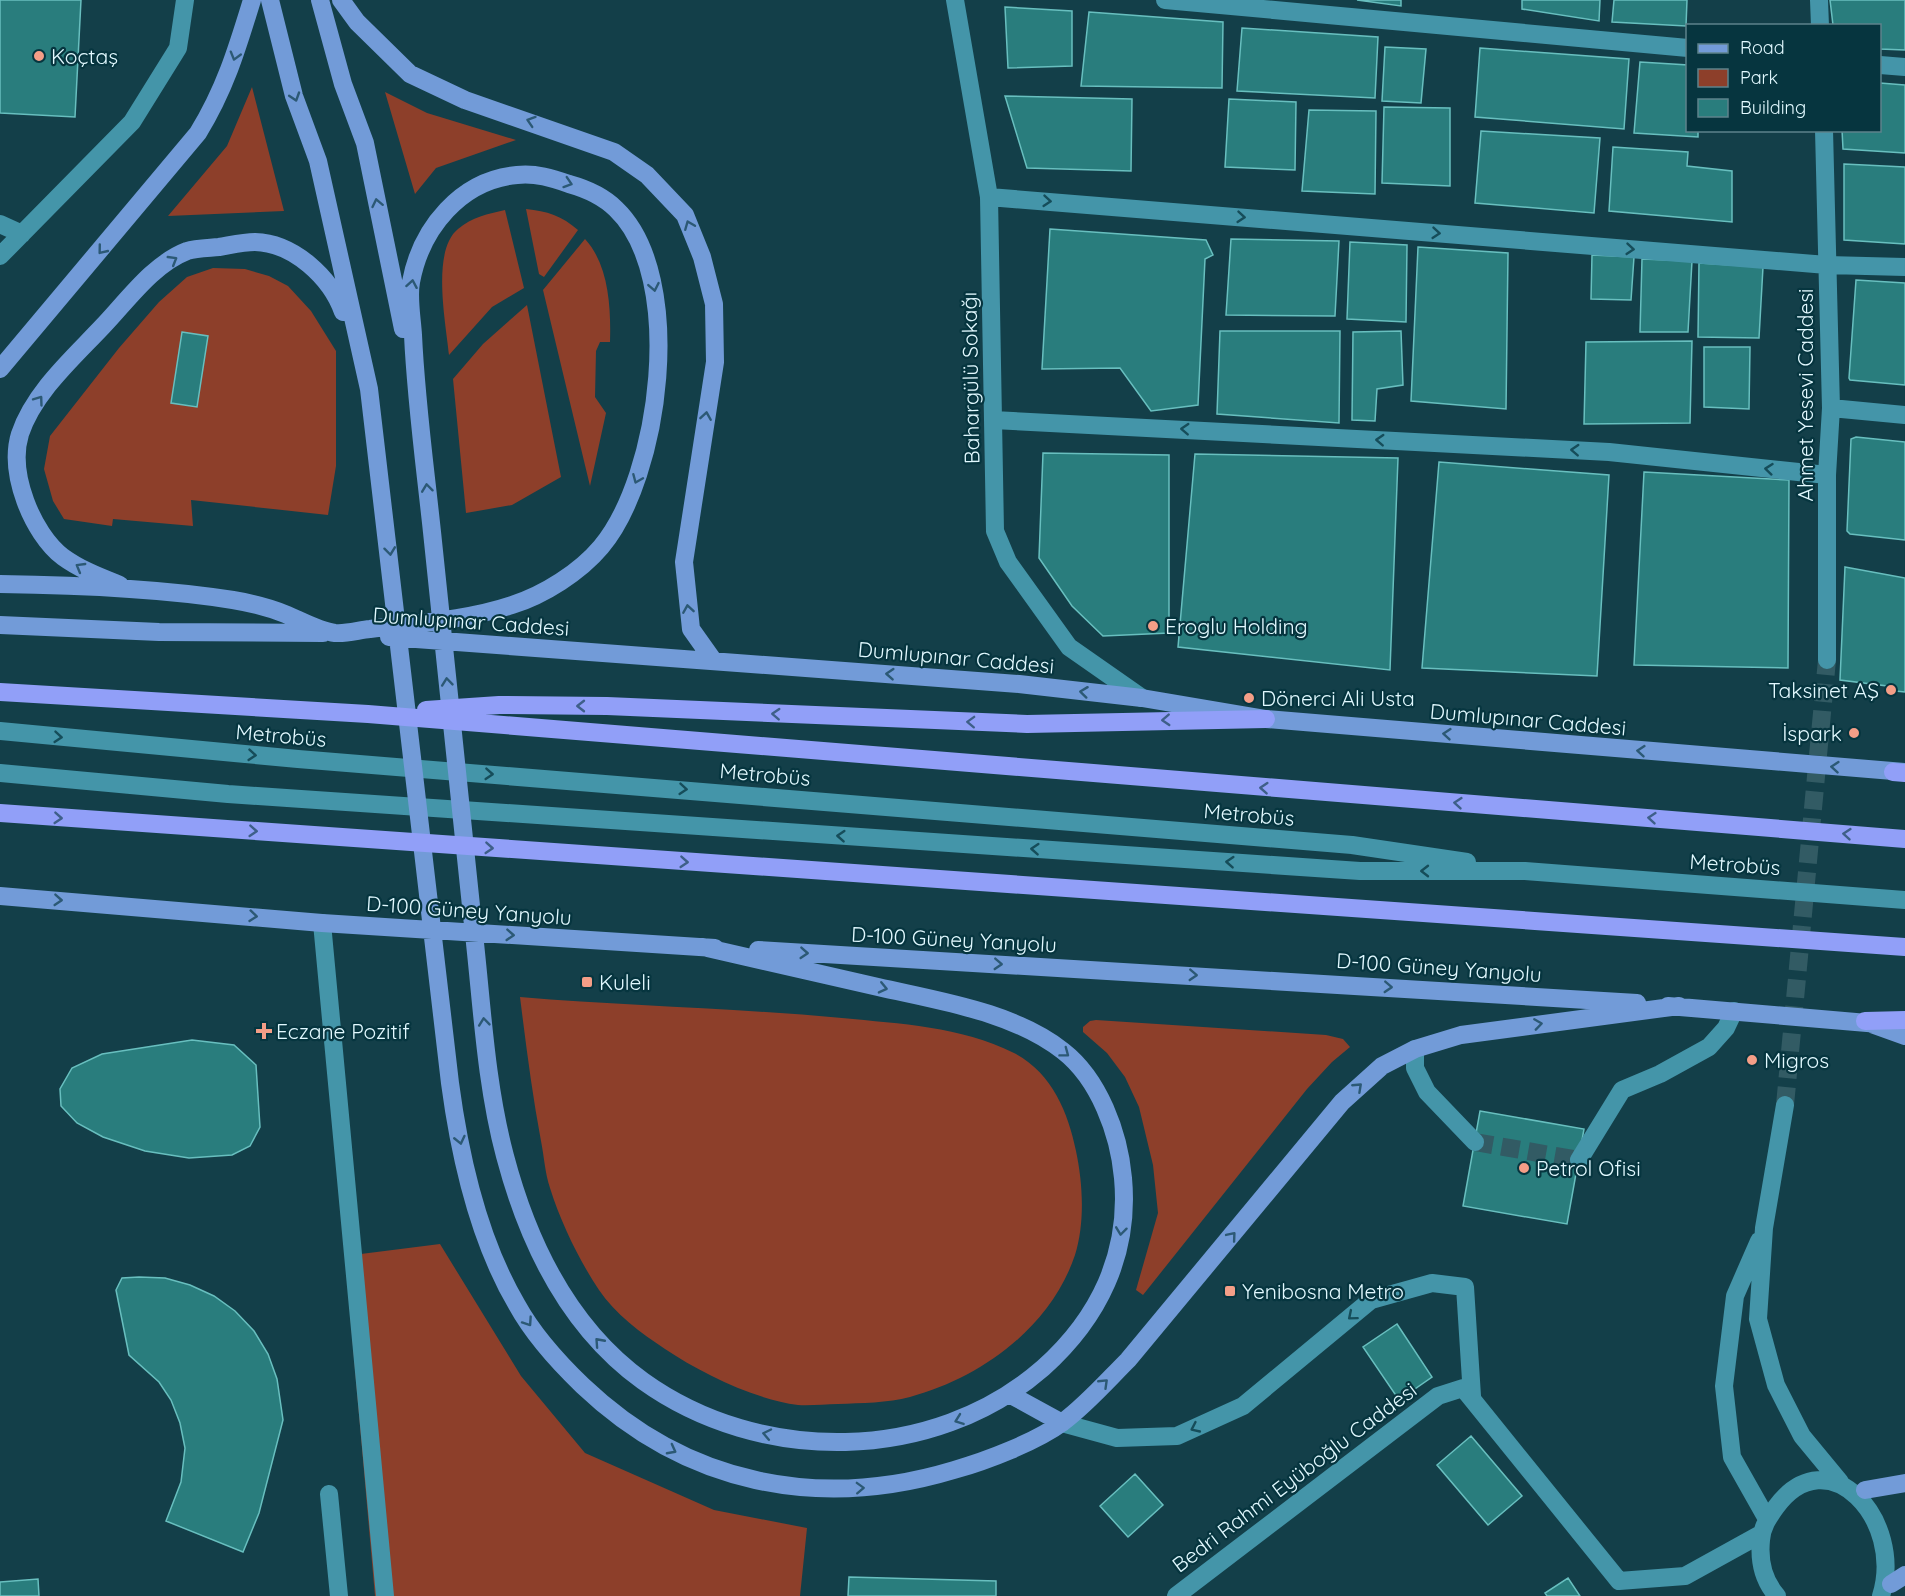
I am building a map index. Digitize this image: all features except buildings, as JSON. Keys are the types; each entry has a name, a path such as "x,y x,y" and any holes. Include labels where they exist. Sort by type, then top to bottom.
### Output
{"highway":[{"path":"0,692 368,714 1905,839"},
{"path":"368,714 499,705 1027,724 1266,719"},
{"path":"0,813 1905,947"},
{"path":"1865,1021 1905,1020"}],"main road":[{"path":"0,369 198,133 217,102 233,64 252,0"},
{"path":"270,0 294,96 318,161 369,389 450,1083 456,1123 478,1210 493,1257 516,1305 541,1342 571,1375 637,1432 680,1454 725,1472 810,1489 866,1488 919,1481 977,1463 1062,1423 1128,1360 1342,1102 1382,1066 1415,1049 1461,1035 1679,1006"},
{"path":"320,0 343,84 365,143 415,384"},
{"path":"341,0 357,22 410,74 465,100 614,152 647,175 685,215 702,257 714,304 715,362 684,562 692,629 713,660"},
{"path":"0,584 228,599 271,608 332,633 452,618 517,604 574,572 599,550 615,526 640,473 657,384 656,300 649,265 635,232 619,211 589,190 543,175 508,175 472,190 441,213 426,236 410,284 415,384 490,1080 498,1131 514,1192 531,1238 576,1316 609,1352 645,1383 691,1408 743,1429 794,1440 847,1442 922,1433 964,1419 1011,1395 1075,1337 1097,1306 1111,1277 1122,1236 1124,1191 1120,1154 1101,1102 1085,1074 1071,1056 1016,1022 921,997 703,947"},
{"path":"133,591 80,569 61,555 25,505 17,474 20,436 33,408 53,381 149,278 188,251 255,242 291,253 322,275 337,294 369,389"},
{"name":"Dumlupınar Caddesi","path":"0,625 159,632 332,633 713,660 1019,684 1142,698 1266,719 1901,772"},
{"name":"D-100 Güney Yanyolu","path":"0,896 322,923 1463,991 1865,1021 1905,1028"},
{"path":"1865,1021 1905,1036"},
{"path":"1011,1395 1062,1423"},
{"path":"1865,1491 1905,1483"}],"street":[{"path":"0,256 132,122 178,48 185,0"},
{"name":"Bahargülü Sokağı","path":"955,0 989,197 995,531 1008,562 1069,647 1142,698"},
{"path":"1165,0 1686,48"},
{"path":"1818,0 1820,24"},
{"path":"1881,65 1905,67"},
{"name":"Ahmet Yesevi Caddesi","path":"1824,132 1831,408 1827,475 1827,660"},
{"path":"989,197 1827,265 1905,267"},
{"path":"0,224 22,234"},
{"path":"1831,408 1905,415"},
{"path":"993,420 1610,452 1827,475"},
{"name":"Metrobüs","path":"0,731 298,759 1352,845 1525,871"},
{"name":"Metrobüs","path":"0,773 240,795 1337,870 1525,871 1905,900"},
{"path":"322,923 385,1596"},
{"path":"1578,1160 1622,1090 1659,1074 1709,1047 1726,1028 1734,1011"},
{"path":"1415,1049 1415,1068 1427,1092 1475,1142"},
{"path":"1785,1105 1764,1228 1758,1319 1776,1385 1802,1436 1840,1482"},
{"path":"1764,1228 1735,1296 1724,1386 1732,1457 1764,1527"},
{"path":"1062,1423 1117,1438 1177,1436 1243,1406 1371,1300 1432,1283 1465,1287 1472,1396 1619,1581 1684,1576 1764,1527"},
{"name":"Bedri Rahmi Eyüboğlu Caddesi","path":"1176,1596 1438,1396 1463,1388 1472,1396"},
{"path":"1777,1596 1764,1575 1760,1555 1764,1527 1781,1500 1802,1486 1825,1481 1840,1482 1865,1491 1882,1504 1893,1522 1899,1542 1898,1564 1892,1585"},
{"path":"329,1494 339,1596"}],"green space":[{"path":"252,87 284,211 168,216 227,146"},
{"path":"385,92 427,113 516,140 436,168 415,194"},
{"path":"526,209 554,215 578,230 544,277 539,274"},
{"path":"505,210 524,288 492,307 449,355 443,307 442,270 450,239 458,229 480,216"},
{"path":"585,239 593,249 604,274 609,301 610,329 610,342 600,342 596,351 595,397 606,413 590,486 543,290"},
{"path":"213,268 245,269 269,276 288,286 311,311 336,351 336,466 328,515 191,500 193,526 113,519 112,526 64,519 53,501 44,469 50,436 119,348 159,302 187,277"},
{"path":"527,305 561,477 512,505 466,513 453,379 483,344"},
{"path":"520,997 721,1009 908,1025 973,1037 1014,1053 1039,1071 1048,1083 1063,1108 1073,1136 1080,1177 1082,1217 1075,1255 1064,1281 1049,1305 1031,1327 1010,1346 987,1363 962,1377 910,1397 874,1402 798,1405 763,1397 711,1376 665,1349 621,1315 605,1299 578,1254 559,1214 547,1176"},
{"path":"1090,1021 1326,1035 1343,1039 1350,1047 1332,1062 1307,1089 1143,1295 1136,1290 1158,1213 1153,1165 1139,1107 1125,1077 1107,1053 1083,1032 1083,1027"},
{"path":"440,1244 521,1376 585,1453 714,1510 807,1528 800,1596 375,1596 345,1256"}],"tunnel":[{"path":"1785,1105 1827,660"},
{"path":"1475,1142 1579,1160"}],"place":[{"name":"Koçtaş","path":"39,56"},
{"name":"Eroglu Holding","path":"1153,626"},
{"name":"Taksinet AŞ","path":"1891,690"},
{"name":"Dönerci Ali Usta","path":"1249,698"},
{"name":"İspark","path":"1854,733"},
{"name":"Kuleli","path":"587,982"},
{"name":"Eczane Pozitif","path":"264,1031"},
{"name":"Migros","path":"1752,1060"},
{"name":"Petrol Ofisi","path":"1524,1168"},
{"name":"Yenibosna Metro","path":"1230,1291"}]}
